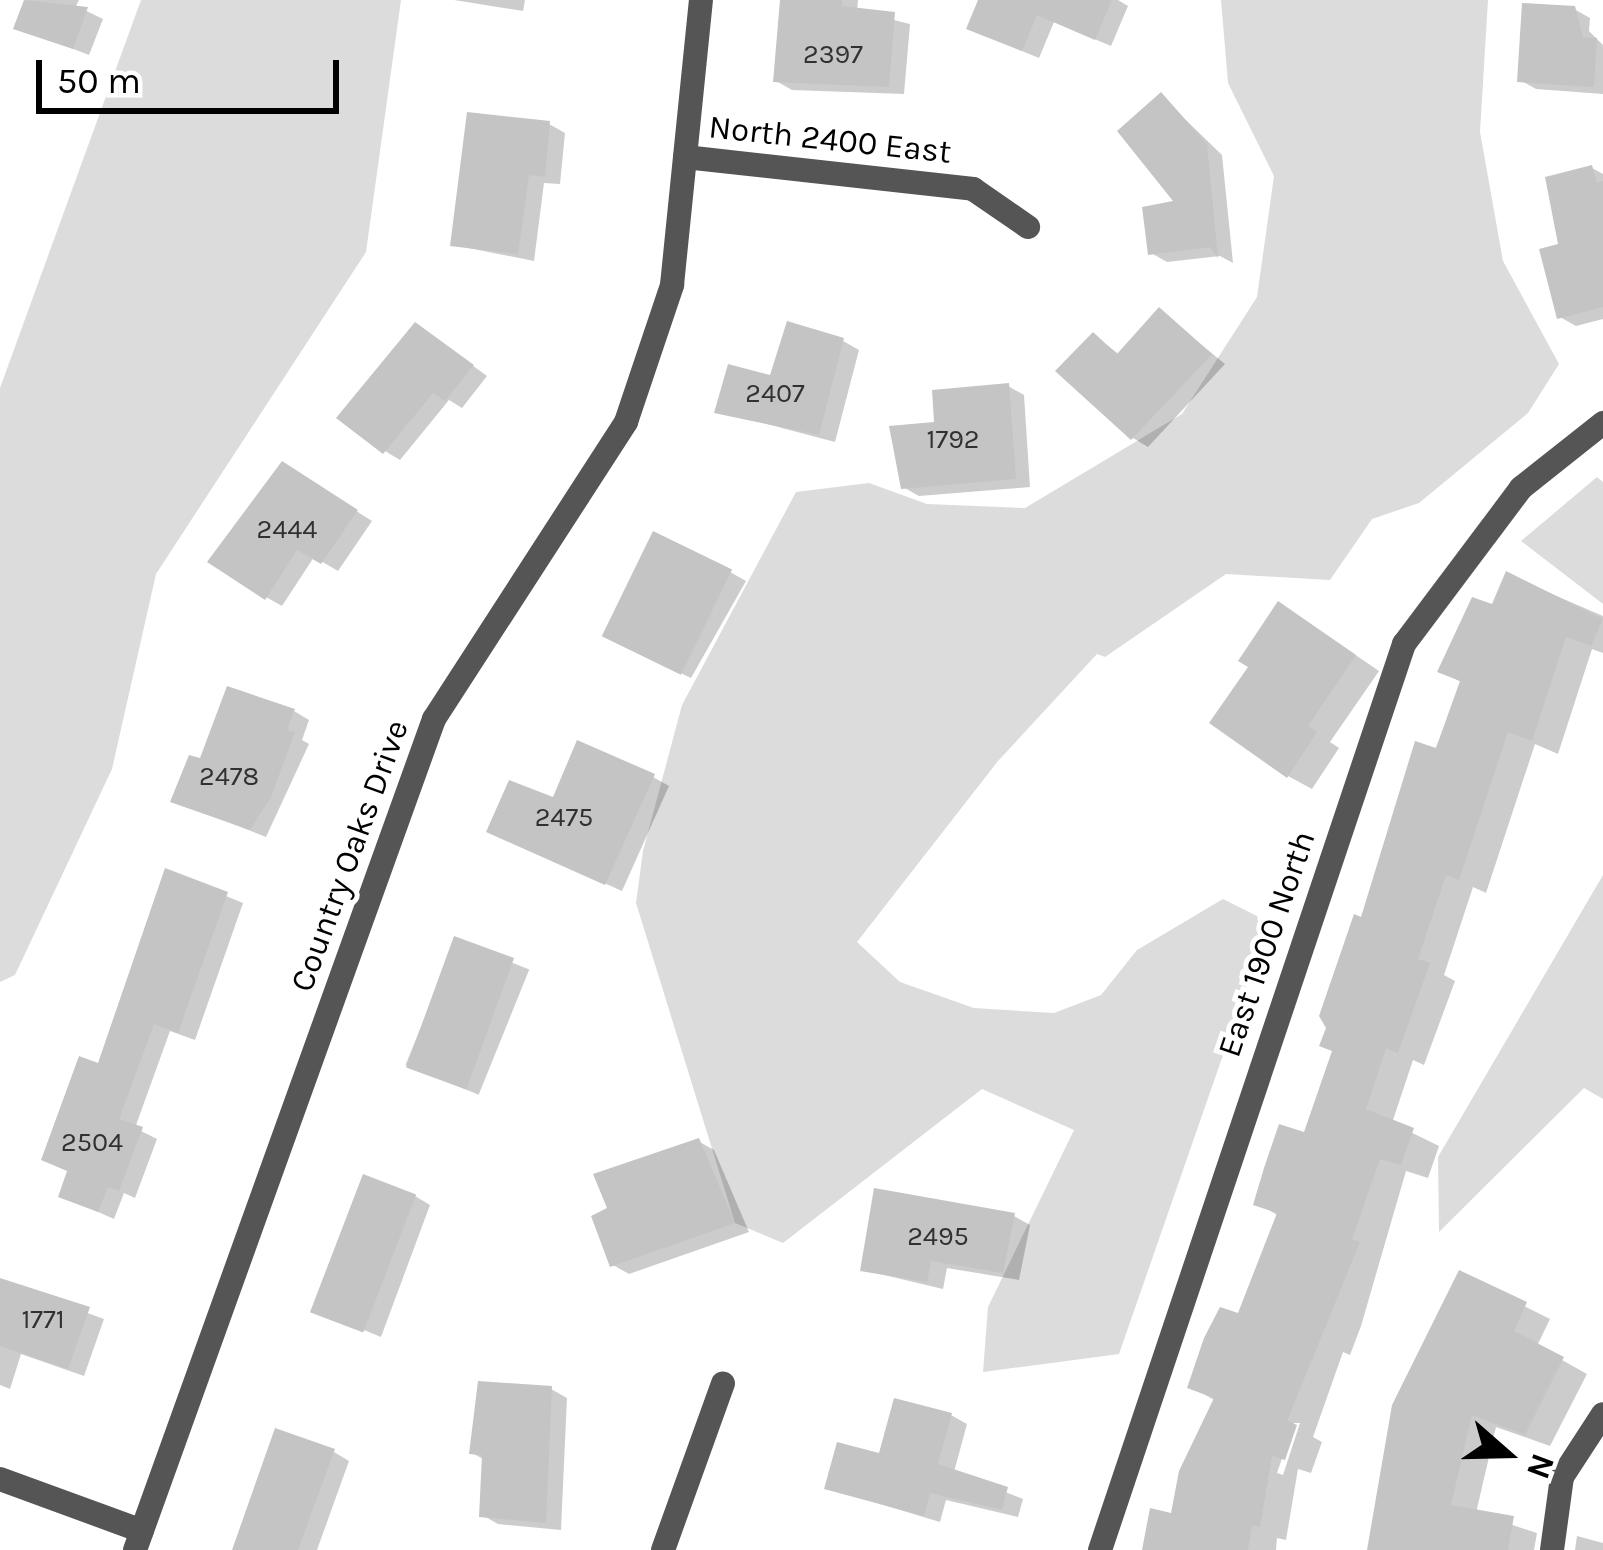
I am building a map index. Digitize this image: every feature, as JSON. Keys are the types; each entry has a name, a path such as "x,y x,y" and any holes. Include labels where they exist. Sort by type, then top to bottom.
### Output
{"street":[{"name":"Country Oaks Drive","path":"138,1540 434,719 626,422 672,285 701,0"},
{"name":"North 2400 East","path":"686,158 973,189 1028,226"},
{"name":"East 1900 North","path":"1100,1550 1404,644 1521,488 1603,423"},
{"path":"663,1550 723,1383"},
{"path":"1552,1550 1562,1478 1603,1414"},
{"path":"0,1479 138,1540"}],"shaded area":[{"path":"141,0 401,0 366,252 156,574 112,769 15,975 0,982 0,388"},
{"path":"1221,0 1488,0 1480,132 1503,261 1559,364 1528,413 1419,503 1372,519 1330,580 1226,574 1105,657 1097,654 998,761 857,942 900,982 974,1008 1054,1013 1101,995 1137,950 1223,899 1257,916 1262,943 1119,1354 983,1372 988,1307 1074,1130 982,1089 783,1243 735,1223 636,903 643,851 682,705 796,492 869,483 927,504 1025,508 1182,414 1257,297 1274,176 1228,83"},
{"path":"1597,477 1603,482 1603,604 1521,541"},
{"path":"1603,875 1603,1099 1584,1088 1439,1232 1438,1157"}],"building":[{"path":"24,0 88,7 73,49 13,29"},
{"path":"780,0 842,0 842,6 895,12 889,87 773,82"},
{"path":"978,0 1112,0 1095,40 1037,15 1022,51 966,29"},
{"path":"1522,3 1575,6 1583,37 1597,38 1594,87 1517,82"},
{"path":"1161,92 1207,144 1218,258 1210,247 1148,255 1142,207 1173,201 1117,131"},
{"path":"467,112 550,121 545,177 529,175 518,254 450,246"},
{"path":"1592,165 1597,183 1603,181 1603,307 1557,319 1539,249 1558,244 1545,177"},
{"path":"1159,307 1212,354 1131,440 1055,371 1093,332 1117,354"},
{"path":"787,321 844,338 819,435 714,413 728,364 770,375"},
{"path":"415,322 474,365 445,401 433,393 383,454 336,418"},
{"path":"1009,383 1016,479 901,489 889,426 934,422 932,390"},
{"path":"282,461 358,510 321,564 297,550 265,600 207,562"},
{"path":"653,531 732,570 681,675 602,636"},
{"path":"1506,571 1603,619 1591,646 1566,637 1532,741 1508,732 1459,880 1446,875 1418,959 1430,963 1398,1053 1386,1048 1366,1109 1414,1128 1401,1165 1380,1159 1352,1239 1360,1242 1287,1421 1297,1425 1285,1460 1272,1456 1260,1527 1252,1525 1248,1550 1142,1550 1150,1508 1171,1513 1179,1471 1214,1398 1187,1388 1204,1338 1220,1307 1238,1313 1277,1213 1253,1205 1279,1124 1304,1132 1332,1051 1319,1046 1326,1028 1319,1016 1354,914 1361,917 1415,741 1436,748 1460,681 1437,672 1472,597 1492,604"},
{"path":"1278,601 1356,655 1308,726 1317,732 1287,778 1209,723 1248,667 1238,661"},
{"path":"227,686 295,709 287,730 295,732 271,797 250,830 170,802 189,755 200,758"},
{"path":"577,740 655,774 605,885 486,832 509,780 553,797"},
{"path":"165,868 228,892 178,1033 154,1024 119,1119 143,1127 119,1191 108,1187 98,1212 58,1197 67,1171 41,1160 79,1056 98,1063"},
{"path":"454,936 514,958 466,1089 406,1068"},
{"path":"699,1138 735,1223 610,1267 591,1216 607,1208 593,1174"},
{"path":"363,1174 416,1194 363,1333 310,1312"},
{"path":"874,1188 1015,1213 1003,1273 931,1261 927,1282 860,1271"},
{"path":"1459,1270 1527,1302 1514,1331 1564,1357 1525,1435 1472,1415 1451,1505 1514,1516 1508,1550 1367,1550 1392,1405"},
{"path":"0,1278 90,1307 68,1369 0,1346"},
{"path":"478,1381 552,1386 546,1523 479,1517 482,1455 469,1454"},
{"path":"894,1398 952,1413 938,1464 1008,1487 1002,1510 930,1493 924,1516 824,1489 837,1442 879,1453"},
{"path":"275,1428 335,1449 298,1550 232,1550"}]}
